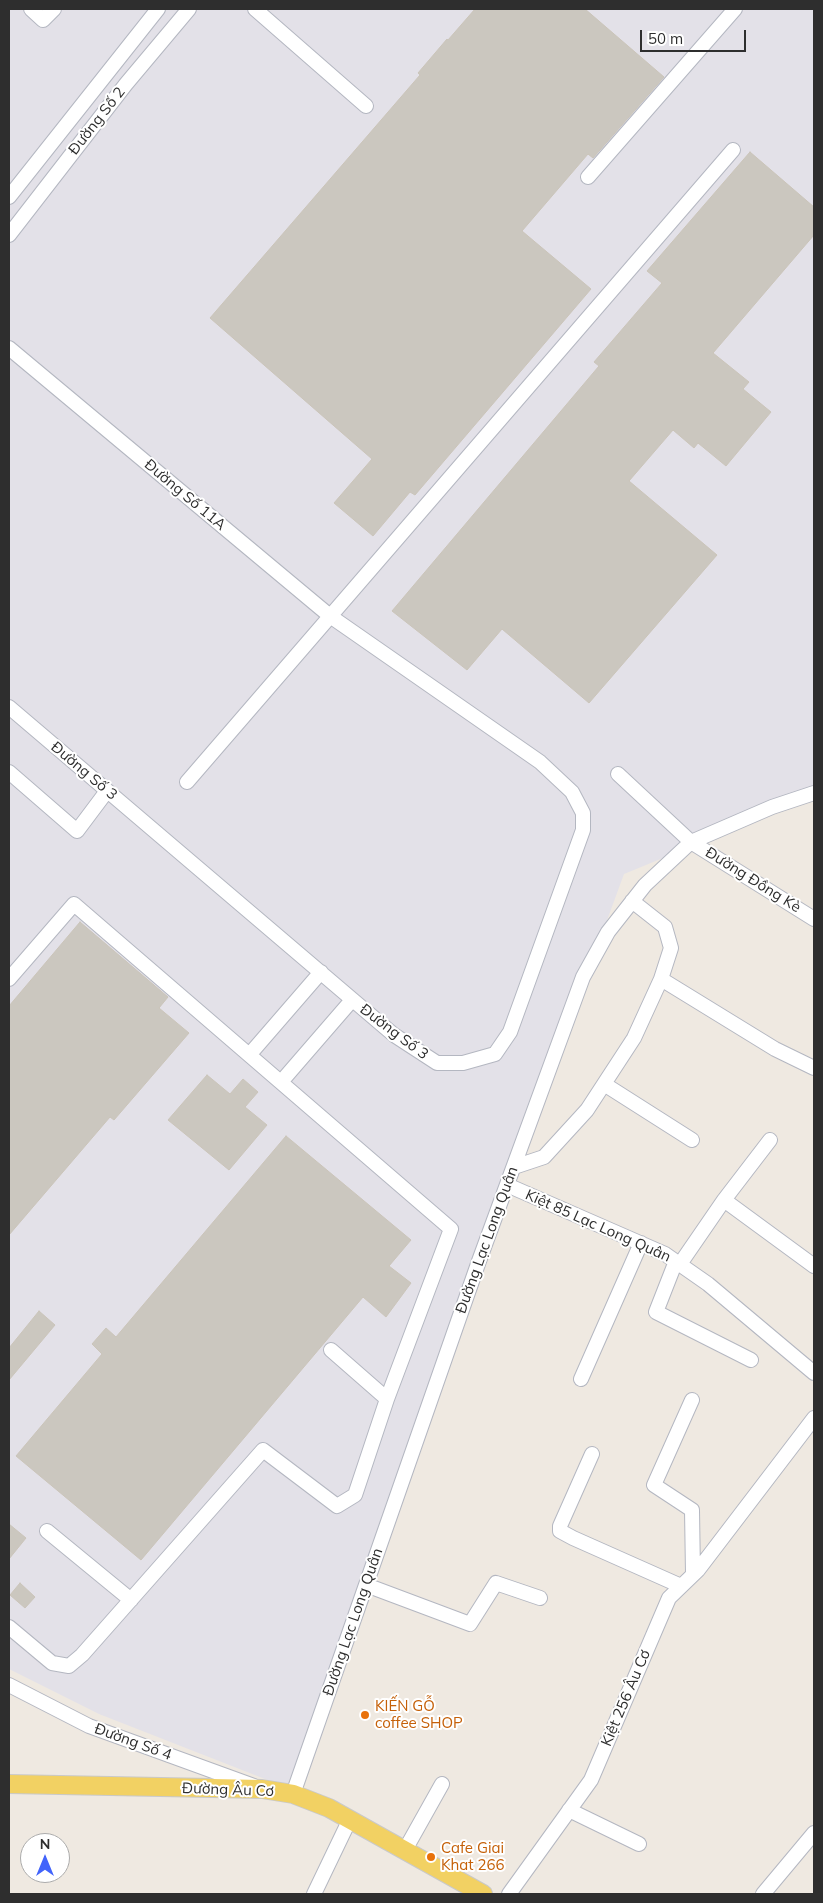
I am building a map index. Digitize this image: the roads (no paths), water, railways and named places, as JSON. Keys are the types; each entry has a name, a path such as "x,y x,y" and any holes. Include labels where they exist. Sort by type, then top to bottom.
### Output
{"main road":[{"name":"Đường Âu Cơ","path":"9,1784 262,1789 293,1794 329,1808 350,1819 405,1850 464,1890 483,1894"}],"street":[{"path":"31,9 44,20 54,9"},
{"name":"Đường Số 2","path":"9,197 158,9"},
{"name":"Đường Số 2","path":"9,235 126,84 189,9"},
{"path":"255,9 366,106"},
{"path":"588,177 734,9"},
{"path":"187,782 733,150"},
{"name":"Đường Số 11A","path":"9,348 330,616 364,639"},
{"name":"Đường Số 3","path":"9,707 394,1035 436,1063 463,1063 495,1054 510,1032 583,830 583,812 572,792 540,762 364,639"},
{"path":"9,772 77,831 107,791"},
{"name":"Đường Đồng Kè","path":"618,774 691,842 814,919"},
{"name":"Đường Lạc Long Quân","path":"293,1794 507,1185 584,977 608,932 632,901 645,885 691,842 772,807 814,793"},
{"path":"514,1167 544,1157 587,1110 634,1038 661,979 672,948 665,927 632,901"},
{"path":"9,979 74,904 451,1229 387,1399 355,1495 337,1506 263,1450 82,1655 69,1666 52,1663 9,1627"},
{"path":"250,1054 320,972"},
{"path":"661,979 775,1049 814,1068"},
{"path":"281,1082 352,1000"},
{"path":"604,1084 692,1140"},
{"path":"751,1360 656,1312 678,1263 770,1140"},
{"name":"Kiệt 85 Lạc Long Quân","path":"507,1185 641,1243 678,1263 782,1345 814,1373"},
{"path":"724,1200 814,1266"},
{"path":"581,1380 641,1243"},
{"path":"331,1350 387,1399"},
{"path":"692,1400 654,1485 692,1510 693,1574"},
{"name":"Kiệt 256 Âu Cơ","path":"509,1894 590,1780 669,1598 698,1570 814,1418"},
{"path":"592,1454 560,1526 560,1531 681,1586"},
{"path":"47,1531 131,1600"},
{"path":"366,1585 470,1624 496,1583 540,1598"},
{"name":"Đường Số 4","path":"9,1686 89,1726 262,1789"},
{"path":"405,1850 442,1784"},
{"path":"569,1810 639,1844"},
{"path":"314,1894 350,1819"},
{"path":"763,1894 814,1833"}],"place":[{"name":"KIẾN GỖ coffee SHOP","path":"365,1715"},
{"name":"Cafe Giai Khat 266","path":"431,1857"}]}
